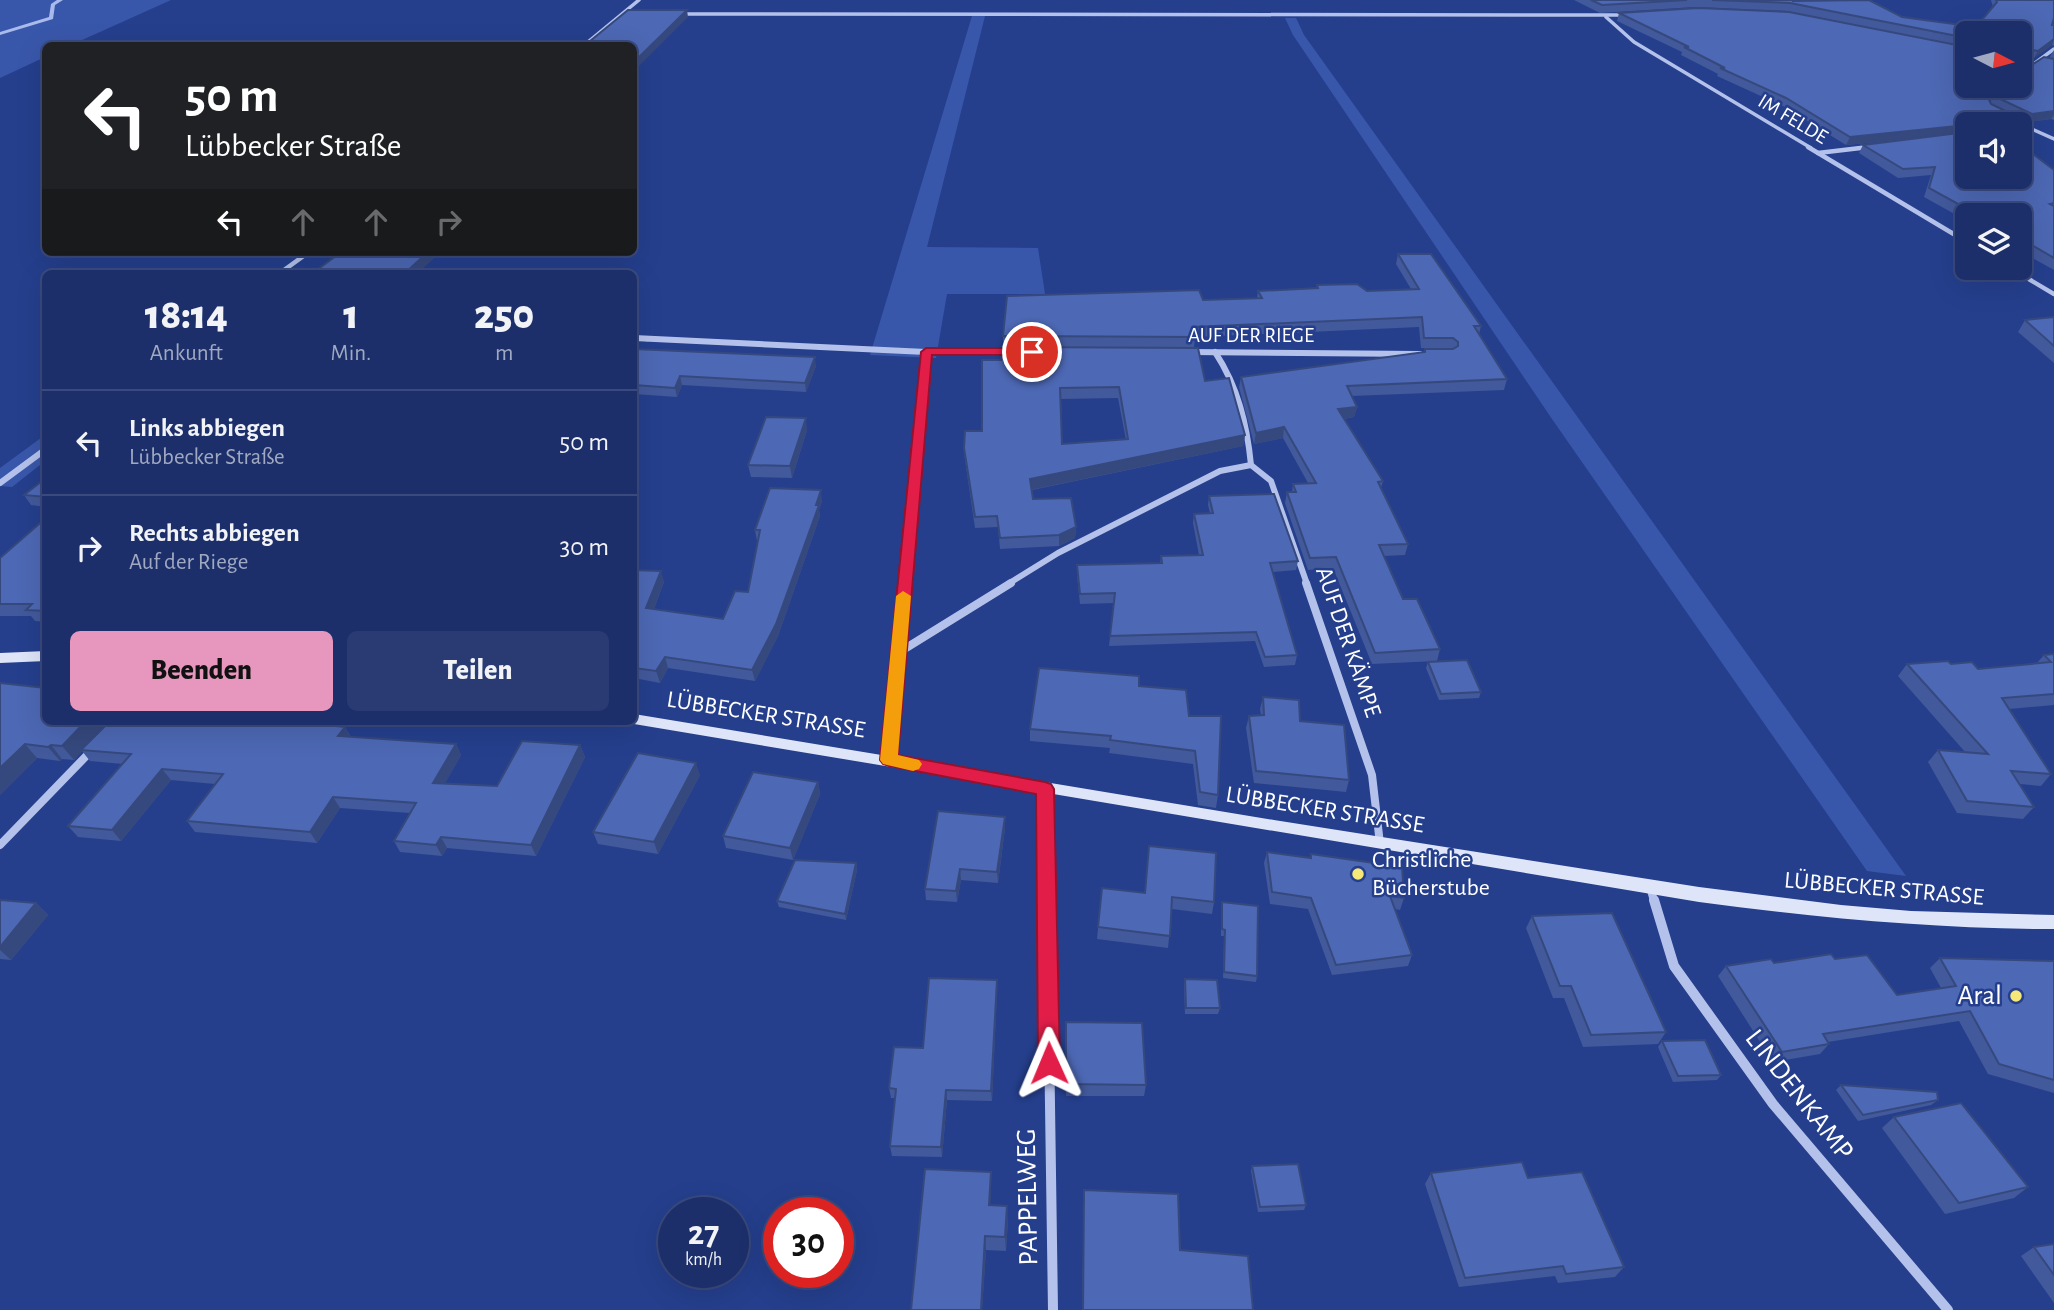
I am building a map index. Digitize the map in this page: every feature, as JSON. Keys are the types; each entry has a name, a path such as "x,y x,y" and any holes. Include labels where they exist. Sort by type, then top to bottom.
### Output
{"main road":[{"path":"0,658 42,656"},
{"name":"LÜBBECKER STRASSE","path":"637,719 1650,887 1912,920 2054,922"}],"street":[{"path":"588,42 639,0"},
{"path":"625,12 637,13"},
{"path":"673,13 1632,15"},
{"name":"IM FELDE","path":"1606,17 1634,42 1955,235"},
{"path":"2034,63 2054,49"},
{"path":"1988,98 1984,101 1989,108"},
{"path":"2032,130 2054,139"},
{"path":"1817,153 1872,147"},
{"path":"285,270 304,256"},
{"path":"2030,280 2054,294"},
{"path":"637,338 926,352 1023,352"},
{"path":"889,760 926,352"},
{"name":"AUF DER RIEGE","path":"1188,352 1422,354"},
{"path":"898,653 1058,554 1220,471 1251,465 1247,420 1229,371 1216,352"},
{"path":"0,483 42,452"},
{"name":"AUF DER KÄMPE","path":"1251,465 1271,481 1343,686 1372,775 1380,844"},
{"path":"0,845 102,740"},
{"name":"PAPPELWEG","path":"1045,789 1053,1310"},
{"name":"LINDENKAMP","path":"1650,887 1674,966 1773,1104 1948,1310"}],"shaded area":[{"path":"0,0 171,0 78,42 42,42 42,58 0,78"},
{"path":"972,16 985,16 927,247 1038,248 1045,294 947,294 936,358 870,355"},
{"path":"1285,18 1296,18 1304,35 1906,876 1867,871 1552,419 1293,35"},
{"path":"42,437 42,463 12,487 0,486 0,468"}],"building":[{"path":"1591,0 1687,0 1602,5"},
{"path":"1712,0 1869,0 1902,17 1955,24 1955,36 1790,3"},
{"path":"1996,0 2054,0 2054,39 2038,51 2032,50 2032,21 1981,21"},
{"path":"1698,8 1789,12 1955,45 1955,98 1988,98 1991,104 2008,112 1955,112 1955,126 1850,137 1786,98 1720,68 1725,68 1619,13"},
{"path":"628,10 687,10 637,59 637,42 589,42"},
{"path":"2044,57 2054,59 2054,111 2032,114 1998,98 2032,98 2032,65"},
{"path":"1955,134 1955,189 2032,189 2032,153 2054,170 2054,203 2050,204 2054,206 2054,258 2032,245 2032,203 1956,203 1929,188 1935,167 1903,169 1863,145"},
{"path":"1398,254 1431,254 1481,326 1474,326 1507,379 1347,386 1357,407 1338,409 1383,481 1378,482 1408,544 1379,545 1403,599 1417,599 1440,649 1375,653 1336,557 1310,558 1287,492 1296,492 1293,484 1316,483 1284,427 1256,433 1241,377 1425,352 1425,349 1453,349 1458,346 1458,342 1453,338 1424,338 1422,317 1193,327 1195,337 1003,336 1007,296 1199,290 1203,300 1262,298 1258,291 1318,288 1317,285 1357,284 1367,291 1419,289"},
{"path":"336,256 424,256 408,270 317,270"},
{"path":"2054,317 2054,346 2025,320"},
{"path":"1002,347 1198,348 1205,381 1229,378 1245,435 1030,479 1033,499 1071,498 1076,527 1059,535 1000,538 997,516 975,517 964,448 965,431 982,431 982,360 1001,360","holes":["1119,387 1128,439 1062,444 1060,388"]},
{"path":"637,349 815,357 805,383 680,376 675,388 637,385"},
{"path":"766,417 806,418 790,466 748,465"},
{"path":"42,481 42,497 24,495"},
{"path":"770,488 821,490 816,505 819,505 776,624 752,670 665,657 656,671 637,668 637,570 661,571 646,608 723,619 735,591 748,592 760,530 755,530"},
{"path":"1274,494 1298,561 1270,563 1297,655 1265,657 1256,632 1110,636 1115,593 1080,594 1077,565 1162,563 1161,556 1203,555 1194,514 1213,513 1209,496"},
{"path":"42,521 42,611 26,610 32,604 0,604 0,558"},
{"path":"2054,654 2054,694 2002,698 2051,774 2011,771 2034,807 1967,801 1938,750 1988,754 1907,664 1972,662 1978,669 2051,662 2044,655"},
{"path":"1467,660 1481,692 1441,694 1428,662"},
{"path":"1039,668 1139,676 1139,686 1186,690 1189,716 1221,716 1218,795 1200,792 1195,751 1110,740 1111,736 1030,729"},
{"path":"0,683 42,688 42,725 82,725 62,746 25,744 0,768"},
{"path":"1263,697 1299,700 1300,721 1344,725 1349,780 1256,771 1249,716 1264,715"},
{"path":"106,725 327,725 345,727 338,736 456,744 433,783 497,786 522,741 580,745 531,845 441,837 436,845 394,841 416,803 333,797 310,832 187,821 223,774 162,769 112,830 68,826 131,754 81,750"},
{"path":"638,753 696,763 654,842 593,832"},
{"path":"753,772 818,782 790,848 723,836"},
{"path":"938,811 1005,817 997,872 960,869 956,891 925,889"},
{"path":"1149,846 1216,853 1214,902 1172,897 1170,936 1098,927 1102,888 1145,893"},
{"path":"1267,852 1311,858 1311,854 1402,867 1404,898 1390,896 1412,955 1336,965 1311,898 1272,892"},
{"path":"795,860 856,863 845,914 777,901"},
{"path":"0,900 36,903 0,947"},
{"path":"1222,902 1258,906 1257,976 1224,972 1225,930 1222,929"},
{"path":"1612,913 1666,1032 1591,1035 1571,986 1560,986 1532,916"},
{"path":"1831,954 1835,959 1867,955 1897,995 1956,986 1940,958 2054,961 2054,1080 1999,1064 1970,1011 1823,1034 1829,1044 1782,1052 1726,966 1771,959 1774,963"},
{"path":"929,978 997,980 991,1091 946,1090 941,1147 890,1146 896,1089 889,1088 894,1047 923,1048"},
{"path":"1185,979 1217,980 1220,1008 1186,1008"},
{"path":"1066,1022 1142,1023 1146,1085 1066,1084"},
{"path":"1705,1040 1721,1075 1678,1076 1662,1041"},
{"path":"1841,1085 1937,1092 1938,1100 1863,1115"},
{"path":"1961,1103 2028,1187 1959,1203 1894,1117"},
{"path":"1522,1162 1528,1178 1582,1172 1624,1267 1566,1274 1563,1266 1465,1278 1431,1173"},
{"path":"1298,1164 1306,1205 1260,1207 1252,1166"},
{"path":"925,1169 991,1172 989,1205 1007,1206 1005,1237 985,1236 981,1310 911,1310"},
{"path":"1084,1190 1178,1194 1180,1250 1248,1256 1253,1310 1083,1310"},
{"path":"2054,1244 2054,1275 2034,1247"}],"waterway":[{"path":"0,34 51,18 53,4 61,0"}],"slow traffic":[{"path":"903,596 889,760 913,764"}],"place":[{"name":"Christliche Bücherstube","path":"1358,874"},
{"name":"Aral","path":"2016,996"}],"route":[{"path":"1032,352 926,352 889,760 1045,789 1049,1063"}]}
